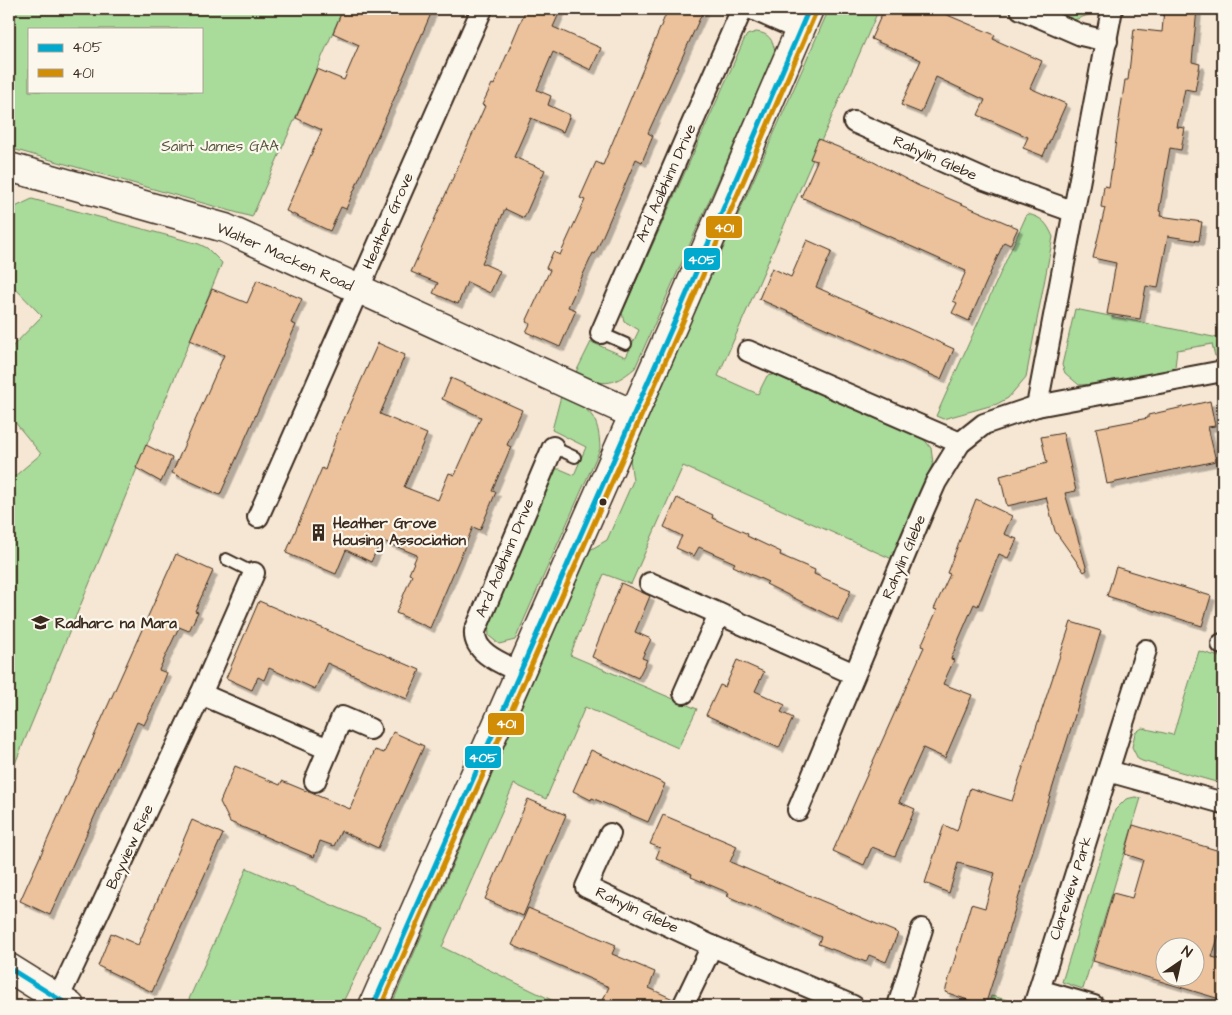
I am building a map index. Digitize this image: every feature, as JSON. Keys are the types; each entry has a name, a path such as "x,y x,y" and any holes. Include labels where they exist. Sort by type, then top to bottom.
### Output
{"main road":[{"path":"373,1006 805,19"},
{"name":"Walter Macken Road","path":"9,167 225,228 633,414"},
{"path":"9,968 64,1003"}],"street":[{"name":"Heather Grove","path":"258,517 482,9"},
{"name":"Ard Aoibhinn Drive","path":"601,332 742,9"},
{"path":"752,9 805,19"},
{"path":"1021,9 1081,35 1107,40"},
{"path":"1037,406 1072,211 1112,9"},
{"name":"Rahylin Glebe","path":"854,122 985,180 1072,211"},
{"path":"748,351 960,443"},
{"name":"Rahylin Glebe","path":"798,810 936,482 960,443 984,424 1037,406 1223,371"},
{"name":"Ard Aoibhinn Drive","path":"520,672 484,652 476,641 475,631 554,447"},
{"name":"Bayview Rise","path":"64,1003 254,573"},
{"path":"650,583 854,674"},
{"path":"684,693 719,614"},
{"name":"Clareview Park","path":"1036,998 1146,650"},
{"path":"201,694 328,749"},
{"path":"315,781 342,717 370,728"},
{"path":"1108,771 1223,802"},
{"name":"Rahylin Glebe","path":"610,834 586,887 712,946 853,1006"},
{"path":"898,1006 922,929"},
{"path":"683,1006 712,946"},
{"path":"1036,998 1094,1006"}],"lane":[{"name":"Ard Aoibhinn Drive","path":"601,332 626,344"},
{"name":"Ard Aoibhinn Drive","path":"554,447 575,456"},
{"name":"Bayview Rise","path":"226,559 254,573"}],"green space":[{"name":"Saint James GAA","path":"9,9 343,9 252,217 9,148"},
{"path":"829,9 879,9 718,376 758,394 767,376 777,374 923,438 931,448 933,463 892,559 683,466 631,584 604,574 570,655 697,709 678,748 585,707 546,799 514,784 442,947 564,1006 391,1006 590,550 607,540 633,481 630,459"},
{"path":"1047,9 1095,9 1091,14 1074,20"},
{"path":"756,32 770,38 775,52 635,368 619,379 606,383 592,381 575,374 591,342 626,357 639,330 624,321 622,313 744,40 747,35"},
{"name":"Radharc na Mara","path":"32,199 199,244 207,248 222,263 9,778 9,481 41,454 9,415 9,350 42,316 9,282 9,210"},
{"path":"1027,214 1043,221 1053,237 1026,377 1008,398 997,404 943,419 936,416"},
{"path":"1075,309 1223,339 1223,356 1215,356 1212,344 1177,350 1175,367 1171,371 1097,388 1094,384 1079,385 1065,373 1062,365"},
{"path":"561,396 580,405 591,415 598,429 600,449 515,640 499,644 489,636 488,620 555,469 560,469 574,475 586,447 552,430"},
{"path":"1199,651 1223,658 1223,784 1142,761 1138,759 1132,747 1135,733 1142,728 1173,735"},
{"path":"1141,798 1083,989 1062,982 1115,810 1126,799"},
{"path":"247,868 380,926 341,1006 186,1006"},
{"path":"991,996 1016,1002 1015,1006 988,1006"}],"building":[{"path":"343,9 433,9 346,209 341,207 330,231 286,211 322,130 296,118 317,69 344,80 359,45 333,33"},
{"path":"526,9 561,9 553,27 601,48 591,70 553,52 537,90 551,96 548,105 570,115 563,132 531,118 514,157 545,170 524,218 505,209 482,263 500,271 490,293 467,282 458,304 433,293 438,283 411,272 485,106 482,105 492,84 494,85"},
{"path":"668,9 704,9 648,133 653,136 642,162 636,159 595,254 593,253 568,307 576,310 560,347 526,332 530,324 526,322 550,270 546,268 553,252 560,255 585,200 580,198 596,162 603,165"},
{"path":"884,9 947,9 945,14 995,35 993,39 1042,61 1030,88 1066,104 1043,156 1023,148 1028,137 978,115 985,100 936,77 921,113 901,105 921,60 871,39"},
{"path":"1164,9 1197,9 1192,62 1200,64 1195,91 1185,89 1177,127 1185,128 1181,150 1170,148 1159,211 1161,212 1160,216 1202,222 1199,241 1168,236 1158,288 1146,286 1140,319 1107,314 1116,263 1093,258 1105,208 1101,207 1104,186 1109,187 1125,80 1128,80 1134,29 1162,32"},
{"path":"818,139 868,159 917,185 1018,228 1010,245 1004,242 969,321 952,313 957,303 953,301 966,271 801,197 817,161 810,159"},
{"path":"807,240 832,251 816,287 954,349 941,379 759,299 772,268 791,277"},
{"path":"257,280 302,299 291,323 296,325 220,495 172,473 224,355 190,340 212,289 247,303"},
{"path":"378,343 405,355 380,414 427,434 404,487 438,500 449,473 455,475 481,417 442,399 451,378 522,410 507,445 511,447 492,491 496,492 480,530 473,527 430,628 396,613 412,575 409,574 417,555 381,540 371,562 346,550 336,574 286,553 322,468 325,470 336,437"},
{"path":"1210,401 1215,426 1208,427 1216,461 1107,484 1096,428 1148,418 1148,415"},
{"path":"1063,433 1076,491 1065,493 1087,570 1084,572 1055,531 1046,497 1007,506 1000,476 1047,463 1041,437"},
{"path":"146,445 172,458 161,482 136,468"},
{"path":"677,498 713,515 712,518 748,534 747,536 781,552 780,555 815,570 814,574 851,590 838,620 766,584 768,582 733,566 735,563 699,547 694,556 676,548 682,536 664,527"},
{"path":"976,499 1012,516 1004,534 1017,539 1008,558 999,554 978,606 974,604 958,641 951,659 954,660 943,684 972,695 945,758 923,748 899,802 915,809 895,856 872,847 864,865 833,851 924,647 921,646 937,610 934,609 950,574 947,573"},
{"path":"176,554 213,571 195,611 198,612 189,631 179,627 159,670 167,673 157,698 144,725 137,722 50,915 20,901"},
{"path":"1116,567 1211,596 1202,626 1107,596"},
{"path":"621,583 650,596 635,632 651,639 642,658 647,660 638,678 592,657"},
{"path":"259,601 420,670 407,699 327,663 315,689 269,668 264,680 258,677 252,690 226,678"},
{"path":"1071,622 1101,631 985,1006 945,992 971,904 985,908 995,873 958,863 949,893 925,883 944,825 957,831 970,788 1012,801"},
{"path":"737,660 764,672 755,691 785,705 781,712 793,718 779,748 706,715 720,685 725,687"},
{"path":"393,732 424,746 378,848 341,831 334,846 320,841 314,857 230,822 220,802 235,766 280,785 282,781 350,809 375,750 384,753"},
{"path":"591,750 665,784 648,822 573,791"},
{"path":"528,799 566,815 523,916 485,899"},
{"path":"663,815 737,846 730,862 898,933 886,962 869,955 866,962 818,944 821,937 727,896 729,893 691,877 692,874 656,858 660,848 650,844"},
{"path":"192,820 223,834 152,992 98,966 111,933 138,945"},
{"path":"1133,825 1223,852 1223,922 1212,957 1223,960 1223,1000 1183,988 1204,988 1204,938 1154,938 1154,979 1093,961 1113,893 1132,898 1143,860 1125,854"},
{"path":"528,908 616,945 612,954 655,972 649,988 673,999 671,1006 600,1006 609,987 512,945"}],"transit line":[{"name":"405","path":"373,1006 681,307 809,9"},
{"name":"401","path":"381,1006 688,310 816,12"},
{"name":"405","path":"9,968 70,1006"}],"place":[{"name":"Heather Grove Housing Association","path":"319,532"},
{"name":"Radharc na Mara","path":"41,623"}]}
